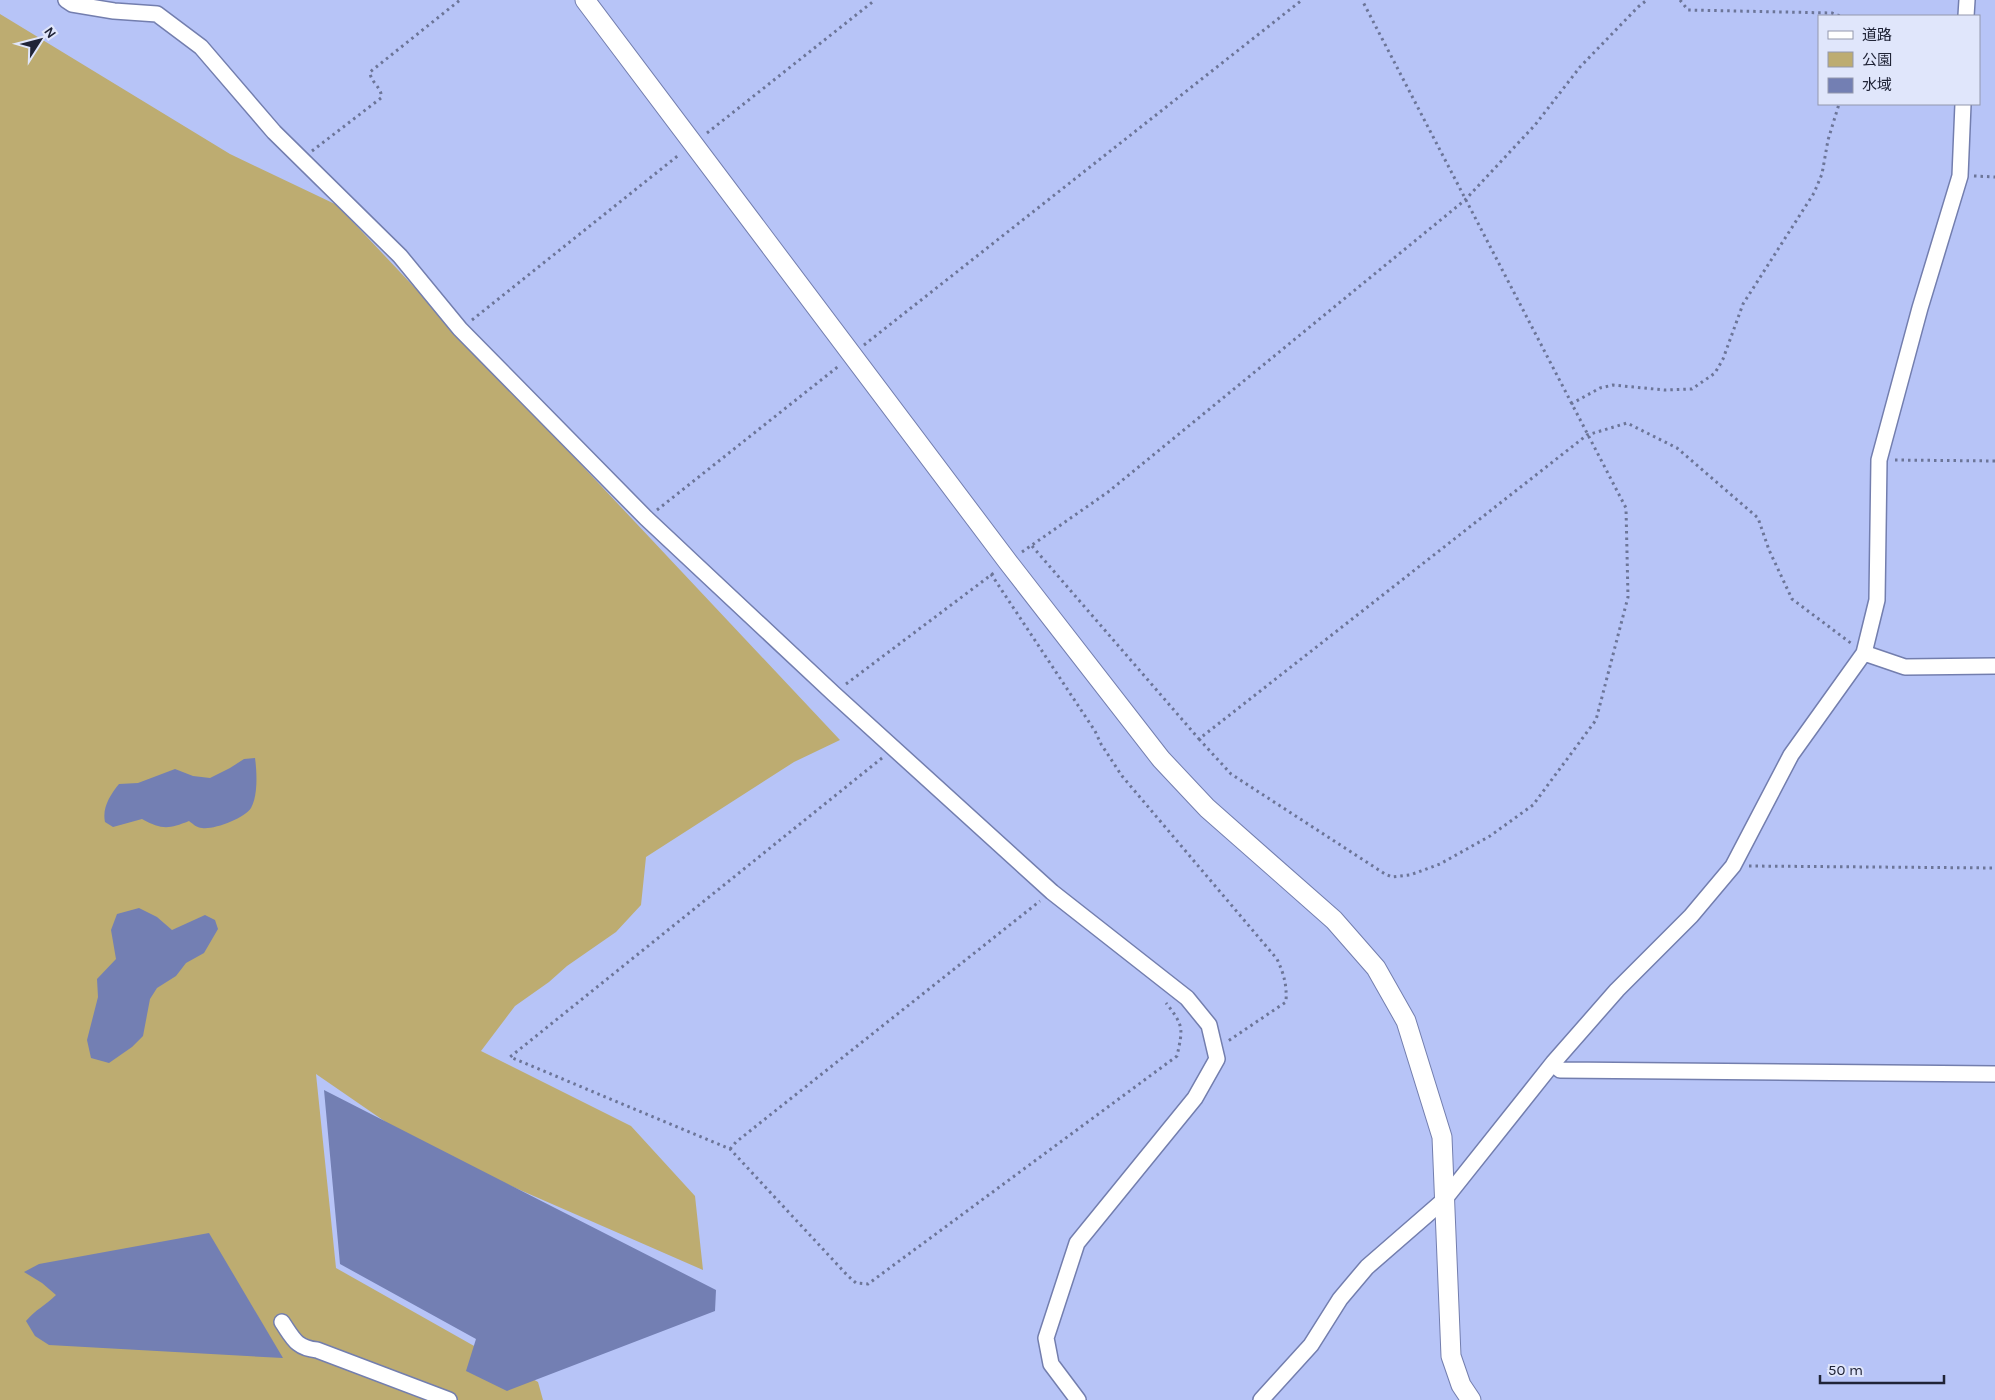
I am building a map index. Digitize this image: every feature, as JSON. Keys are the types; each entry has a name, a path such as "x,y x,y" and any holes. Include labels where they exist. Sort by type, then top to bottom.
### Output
{"street":[{"path":"585,0 1008,562 1161,759 1207,808 1334,920 1376,968 1406,1022 1442,1137 1451,1356 1463,1395"},
{"path":"1966,15 1967,0"},
{"path":"72,1 114,11 157,14 201,47 274,132 400,256 460,329 646,518 834,694 1052,892 1186,998 1209,1025 1217,1059 1194,1098 1077,1243 1046,1338 1051,1364 1078,1400"},
{"path":"1261,1400 1311,1345 1340,1299 1367,1267 1444,1200 1553,1064 1617,990 1691,916 1733,866 1791,755 1864,654 1878,600 1879,460 1920,308 1960,176 1963,105"},
{"path":"1864,654 1905,667 1995,666"},
{"path":"1553,1064 1560,1070 1995,1074"},
{"path":"282,1322 299,1346 305,1349 317,1350 448,1400"}],"path":[{"path":"301,159 381,98 381,92 370,78 370,72 460,0"},
{"path":"460,329 875,0"},
{"path":"646,518 1302,0"},
{"path":"1032,546 1231,774 1392,877 1410,875 1440,864 1490,836 1533,805 1596,720 1628,597 1627,513 1362,0"},
{"path":"834,694 991,574 1108,492 1465,200 1536,125 1580,66 1638,6 1647,0"},
{"path":"1680,0 1688,10 1832,13 1837,15"},
{"path":"1571,404 1600,388 1613,385 1665,390 1692,389 1715,373 1723,359 1744,304 1814,193 1822,174 1828,140 1838,105"},
{"path":"1960,176 1995,177"},
{"path":"1199,739 1587,435 1628,423 1677,448 1758,518 1769,550 1792,599 1864,654"},
{"path":"1879,460 1995,461"},
{"path":"991,574 1096,731 1101,744 1122,776 1277,959 1287,988 1286,1002 1215,1050"},
{"path":"894,749 510,1057 730,1149 847,1275 856,1283 868,1284 1177,1056 1182,1031 1178,1019 1163,999 1162,990 1166,982"},
{"path":"1733,866 1995,868"},
{"path":"730,1149 736,1142 1052,892"}],"green space":[{"path":"0,14 230,154 337,205 840,740 794,762 646,857 641,905 616,932 567,966 549,982 515,1006 481,1051 631,1126 695,1196 703,1270 422,1147 316,1074 336,1268 538,1382 543,1400 0,1400"}],"water":[{"path":"255,758 255,797 251,808 242,816 229,822 207,828 195,826 189,821 171,827 160,827 142,819 113,827 105,822 104,817 108,802 119,784 138,783 175,769 193,776 210,778 244,759"},
{"path":"139,908 157,917 172,930 205,915 215,920 218,929 204,953 186,963 176,976 157,988 150,999 143,1036 132,1047 109,1063 91,1058 87,1040 98,997 97,979 116,959 111,930 117,914"},
{"path":"324,1090 716,1290 715,1311 507,1391 466,1371 476,1339 340,1264"},
{"path":"209,1233 283,1358 49,1345 35,1336 26,1321 56,1295 42,1283 24,1272 39,1264"}]}
